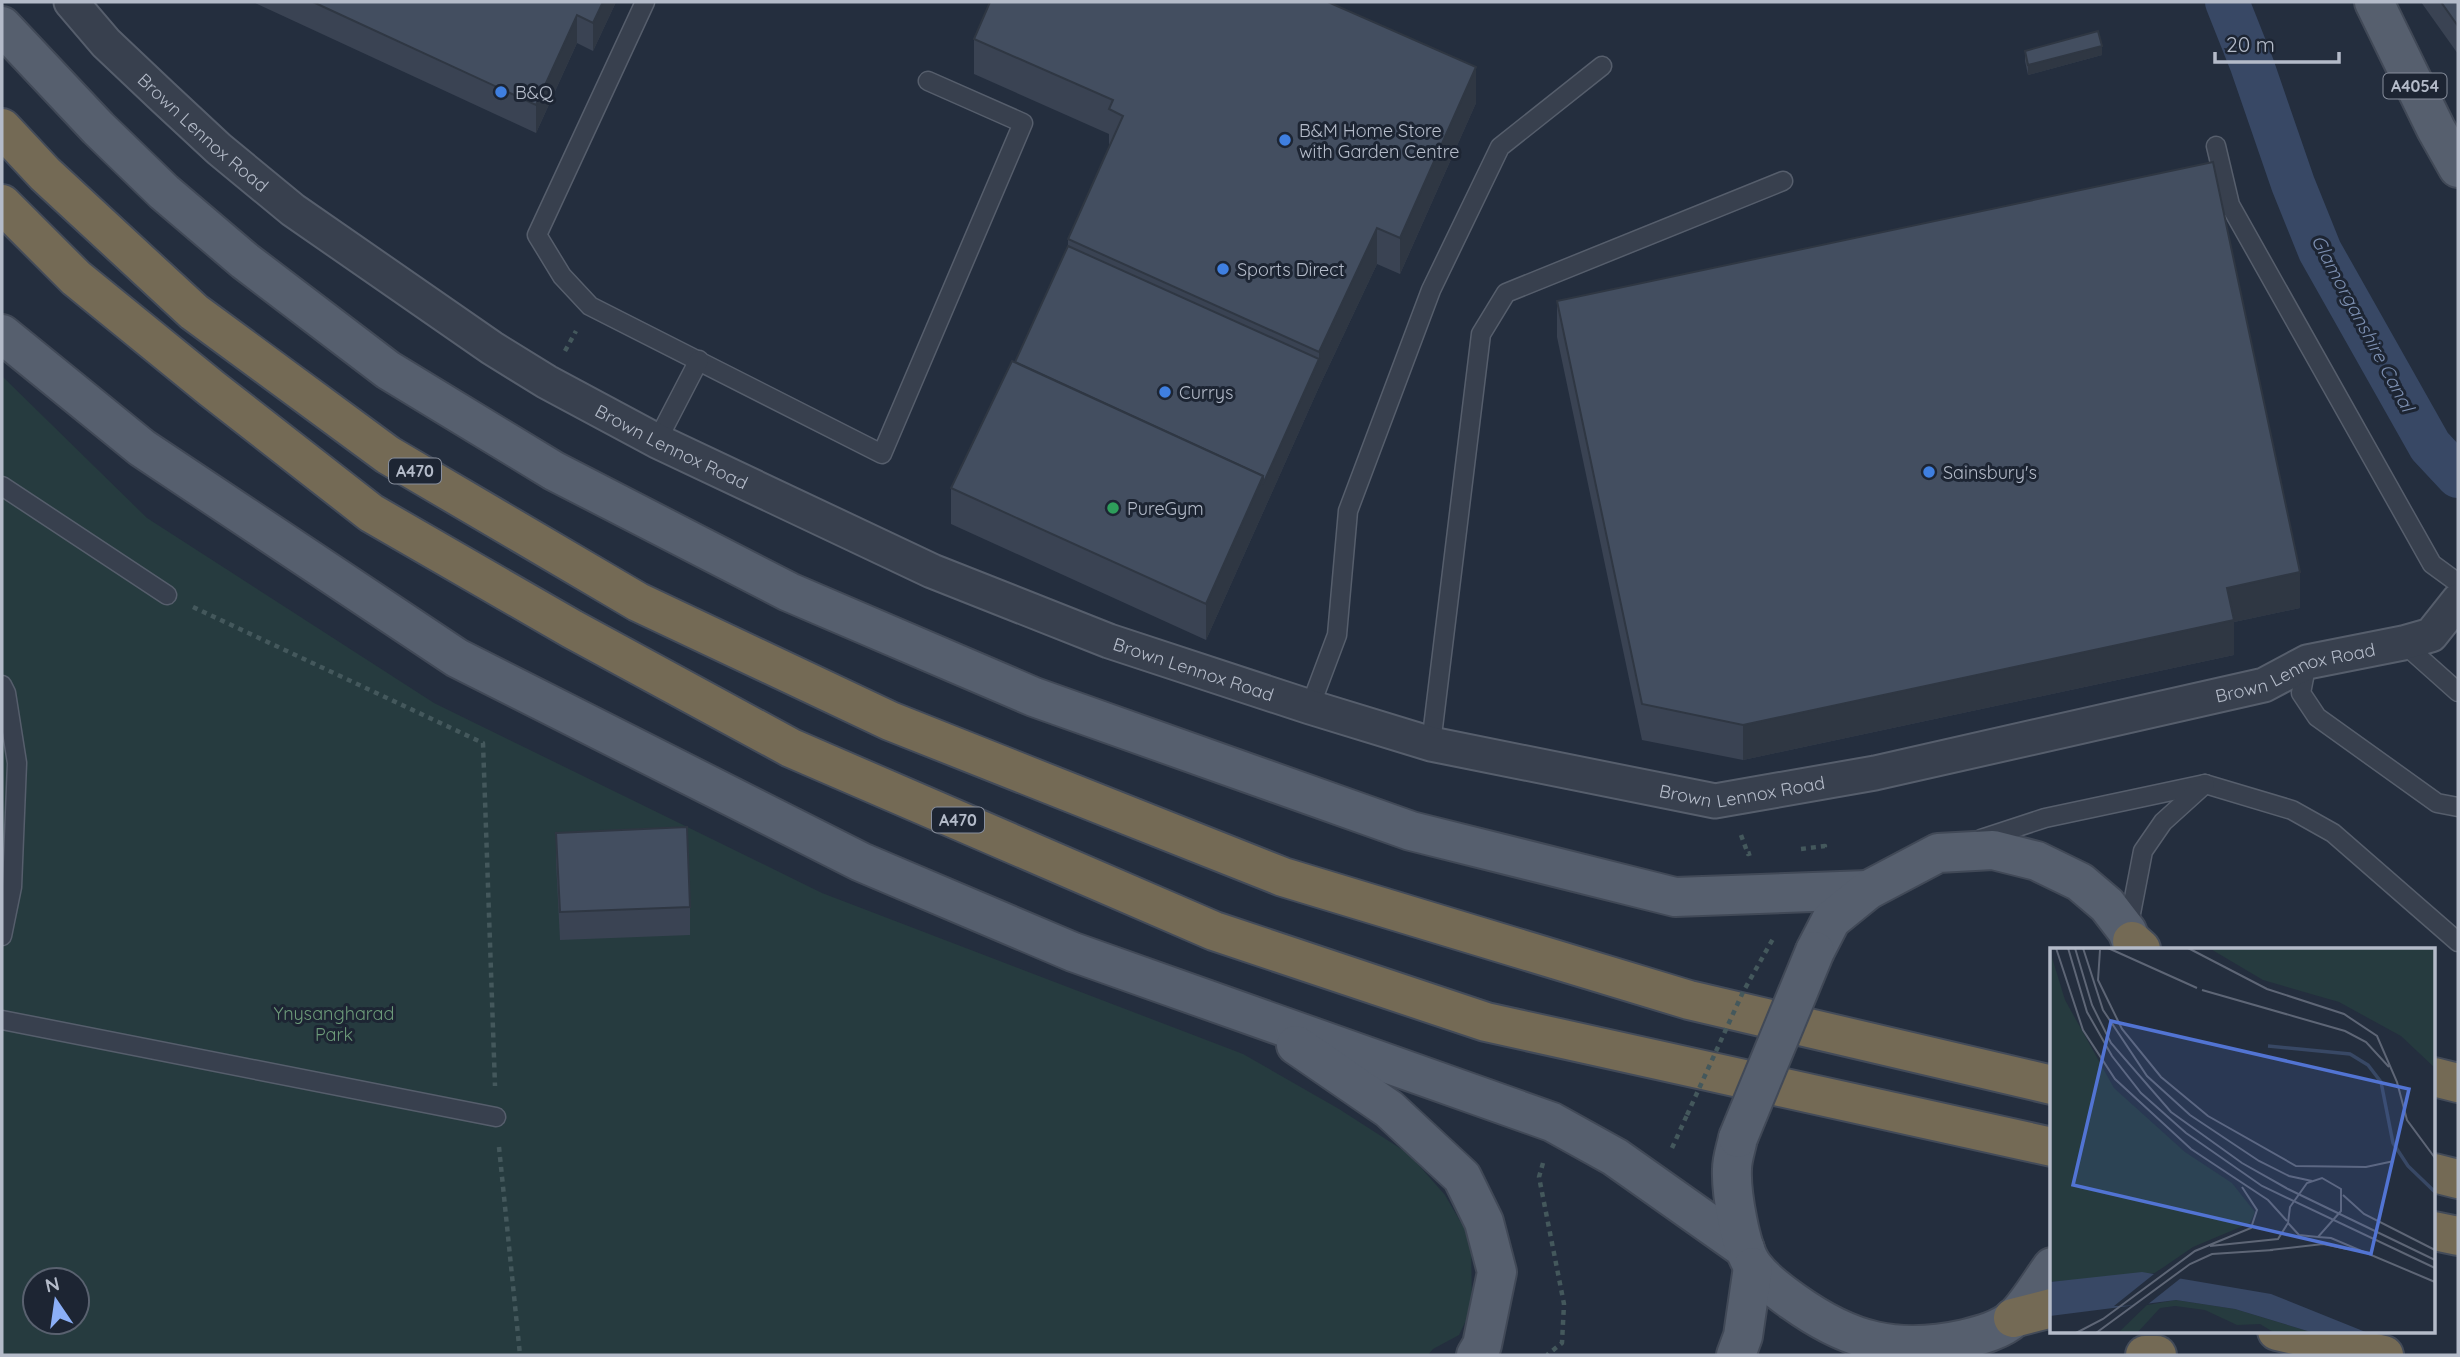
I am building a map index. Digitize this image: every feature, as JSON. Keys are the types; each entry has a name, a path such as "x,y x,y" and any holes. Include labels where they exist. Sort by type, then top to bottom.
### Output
{"highway":[{"name":"A470","path":"2,128 45,174 194,312 388,455 638,602 890,721 1283,877 1689,1000 2050,1085"},
{"name":"A470","path":"2,204 76,278 371,513 572,629 791,748 1214,931 1486,1022 2050,1147"},
{"path":"2436,1078 2458,1083"},
{"path":"2436,1174 2458,1179"},
{"path":"2436,1231 2458,1236"},
{"path":"1999,1326 2050,1309"},
{"path":"2281,1332 2384,1355"},
{"path":"2145,1355 2157,1355"}],"main road":[{"name":"A4054","path":"2374,2 2458,168"},
{"path":"2,26 98,128 164,192 245,261 388,370 554,471 789,592 1034,696 1411,831 1675,897 1867,890"},
{"path":"2,334 142,448 457,658 861,862 1073,952 1552,1122 1615,1157 1749,1258 1785,1296 1821,1322 1861,1339 1905,1346 1944,1343 1999,1326"},
{"path":"1736,1355 1743,1336 1749,1258 1734,1203 1732,1168 1738,1138 1815,951 1831,920 1867,890 1938,853 1993,850 2038,861 2080,882 2106,905 2134,943"},
{"path":"1253,1015 1389,1109 1462,1177 1484,1222 1497,1272 1482,1345 1476,1355"},
{"path":"1949,1355 1999,1326 2050,1269"}],"street":[{"name":"Brown Lennox Road","path":"71,2 106,43 172,105 219,149 293,210 492,348 547,382 657,441 932,570 1109,641 1431,744 1716,801 1875,773 2264,685 2307,662 2431,635 2458,601"}],"lane":[{"path":"645,2 537,234 562,276 590,306 882,454 1023,123 928,81"},
{"path":"1310,707 1337,635 1348,510 1431,290 1500,147 1602,66"},
{"path":"2216,146 2230,205 2432,565 2458,583"},
{"path":"1431,744 1481,334 1506,293 1783,181"},
{"path":"657,441 699,360"},
{"path":"2,486 167,595"},
{"path":"2403,643 2458,692"},
{"path":"2307,662 2301,693 2317,717 2437,803 2458,807"},
{"path":"2,685 6,692 17,763 12,887 2,936"},
{"path":"1938,853 2045,818 2205,783 2292,810 2333,833 2458,942"},
{"path":"2134,943 2143,851 2163,822 2205,783"},
{"path":"2,1020 496,1117"}],"path":[{"path":"547,382 590,306"},
{"path":"167,595 483,743 496,1117 520,1355"},
{"path":"1739,829 1748,854 1761,852"},
{"path":"1670,1153 1743,992 1825,846 1800,849"},
{"path":"1547,1355 1562,1343 1564,1304 1539,1177 1552,1122"}],"green space":[{"name":"Ynysangharad Park","path":"2,376 147,518 434,703 822,893 1243,1054 1339,1109 1409,1154 1445,1195 1471,1240 1472,1308 1459,1335 1433,1349 1428,1355 2,1355"}],"building":[{"name":"B&Q","path":"313,2 603,2 593,23 577,15 536,105"},
{"name":"B&M Home Store with Garden Centre","path":"990,2 1328,2 1476,67 1400,238 1377,228 1319,352 1068,239 1123,116 1109,109 1113,100 974,39"},
{"path":"2441,2 2458,2 2458,26"},
{"path":"2098,31 2102,46 2028,65 2025,51"},
{"name":"Sainsbury's","path":"2213,162 2300,572 2227,588 2234,620 1743,725 1642,704 1557,301"},
{"name":"Currys","path":"1068,246 1319,359 1263,484 1263,476 1015,362"},
{"path":"1012,361 1263,476 1206,604 951,488"},
{"path":"687,827 690,907 560,912 556,833"}],"waterway":[{"name":"Glamorganshire Canal","path":"2227,2 2320,251 2430,446 2458,476"}],"place":[{"name":"B&Q","path":"501,92"},
{"name":"B&M Home Store with Garden Centre","path":"1285,140"},
{"name":"Sports Direct","path":"1223,269"},
{"name":"Currys","path":"1165,392"},
{"name":"Sainsbury's","path":"1929,472"},
{"name":"PureGym","path":"1113,508"}]}
